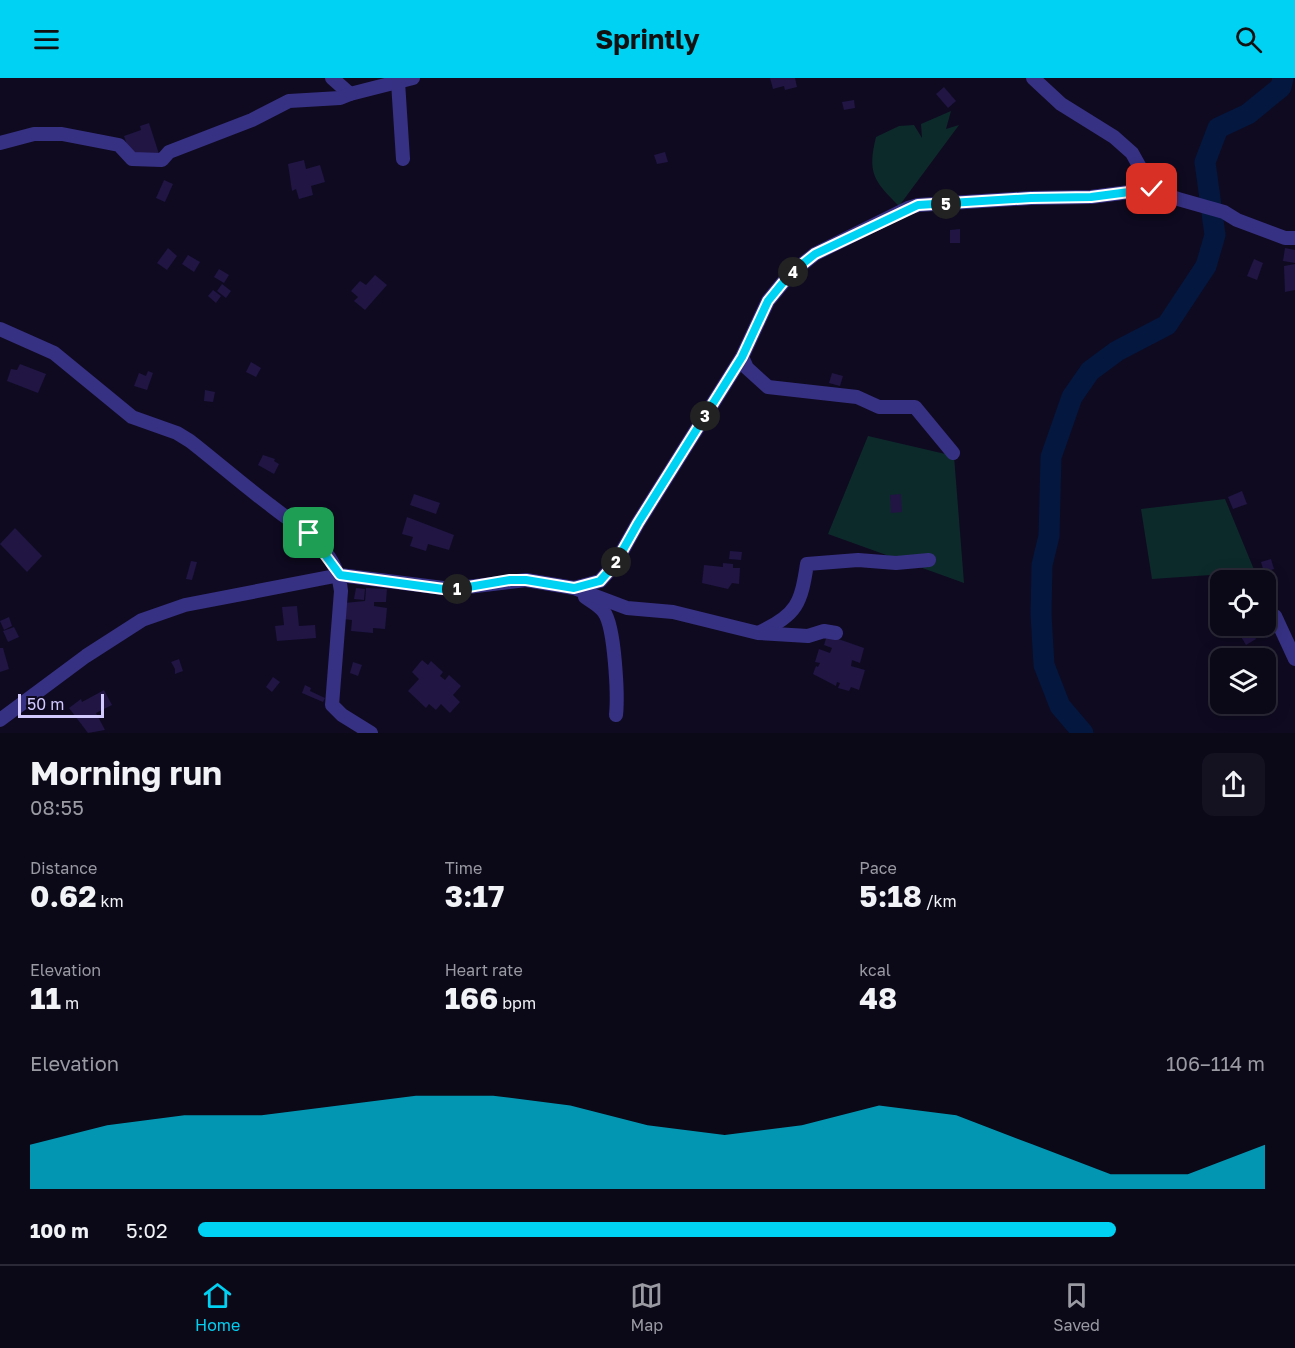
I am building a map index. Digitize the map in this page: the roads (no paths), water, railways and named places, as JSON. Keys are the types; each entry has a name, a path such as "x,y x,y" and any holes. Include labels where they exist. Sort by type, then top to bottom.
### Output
{"street":[{"path":"332,78 350,94"},
{"path":"0,143 34,134 62,134 119,145 132,159 162,160 169,152 252,120 289,101 340,98 413,78"},
{"path":"1033,78 1061,104 1114,137 1132,153 1152,189"},
{"path":"398,82 403,159"},
{"path":"574,588 600,581 615,564 638,523 742,357 768,301 790,274 815,254 908,208 918,205 1031,198 1091,197 1152,189 1224,212 1237,220 1285,238 1295,238"},
{"path":"0,329 54,353 132,417 177,433 190,441 271,506 309,533 340,575 341,591 332,705 342,716 371,733"},
{"path":"742,357 752,374 768,387 857,397 879,407 915,407 953,453"},
{"path":"758,633 792,614 802,596 807,564 858,560 896,563 929,560"},
{"path":"0,720 86,657 142,620 185,605 340,575 451,590 526,580 574,588 627,608 674,612 758,633 808,636 824,631 836,633"},
{"path":"574,588 605,612 614,654 618,696 616,716"},
{"path":"1276,618 1295,659"}],"waterway":[{"path":"1083,733 1060,706 1044,665 1041,614 1042,565 1049,536 1051,457 1072,397 1090,371 1117,351 1167,325 1206,266 1215,235 1205,162 1218,128 1248,114 1281,87 1283,78"}]}
